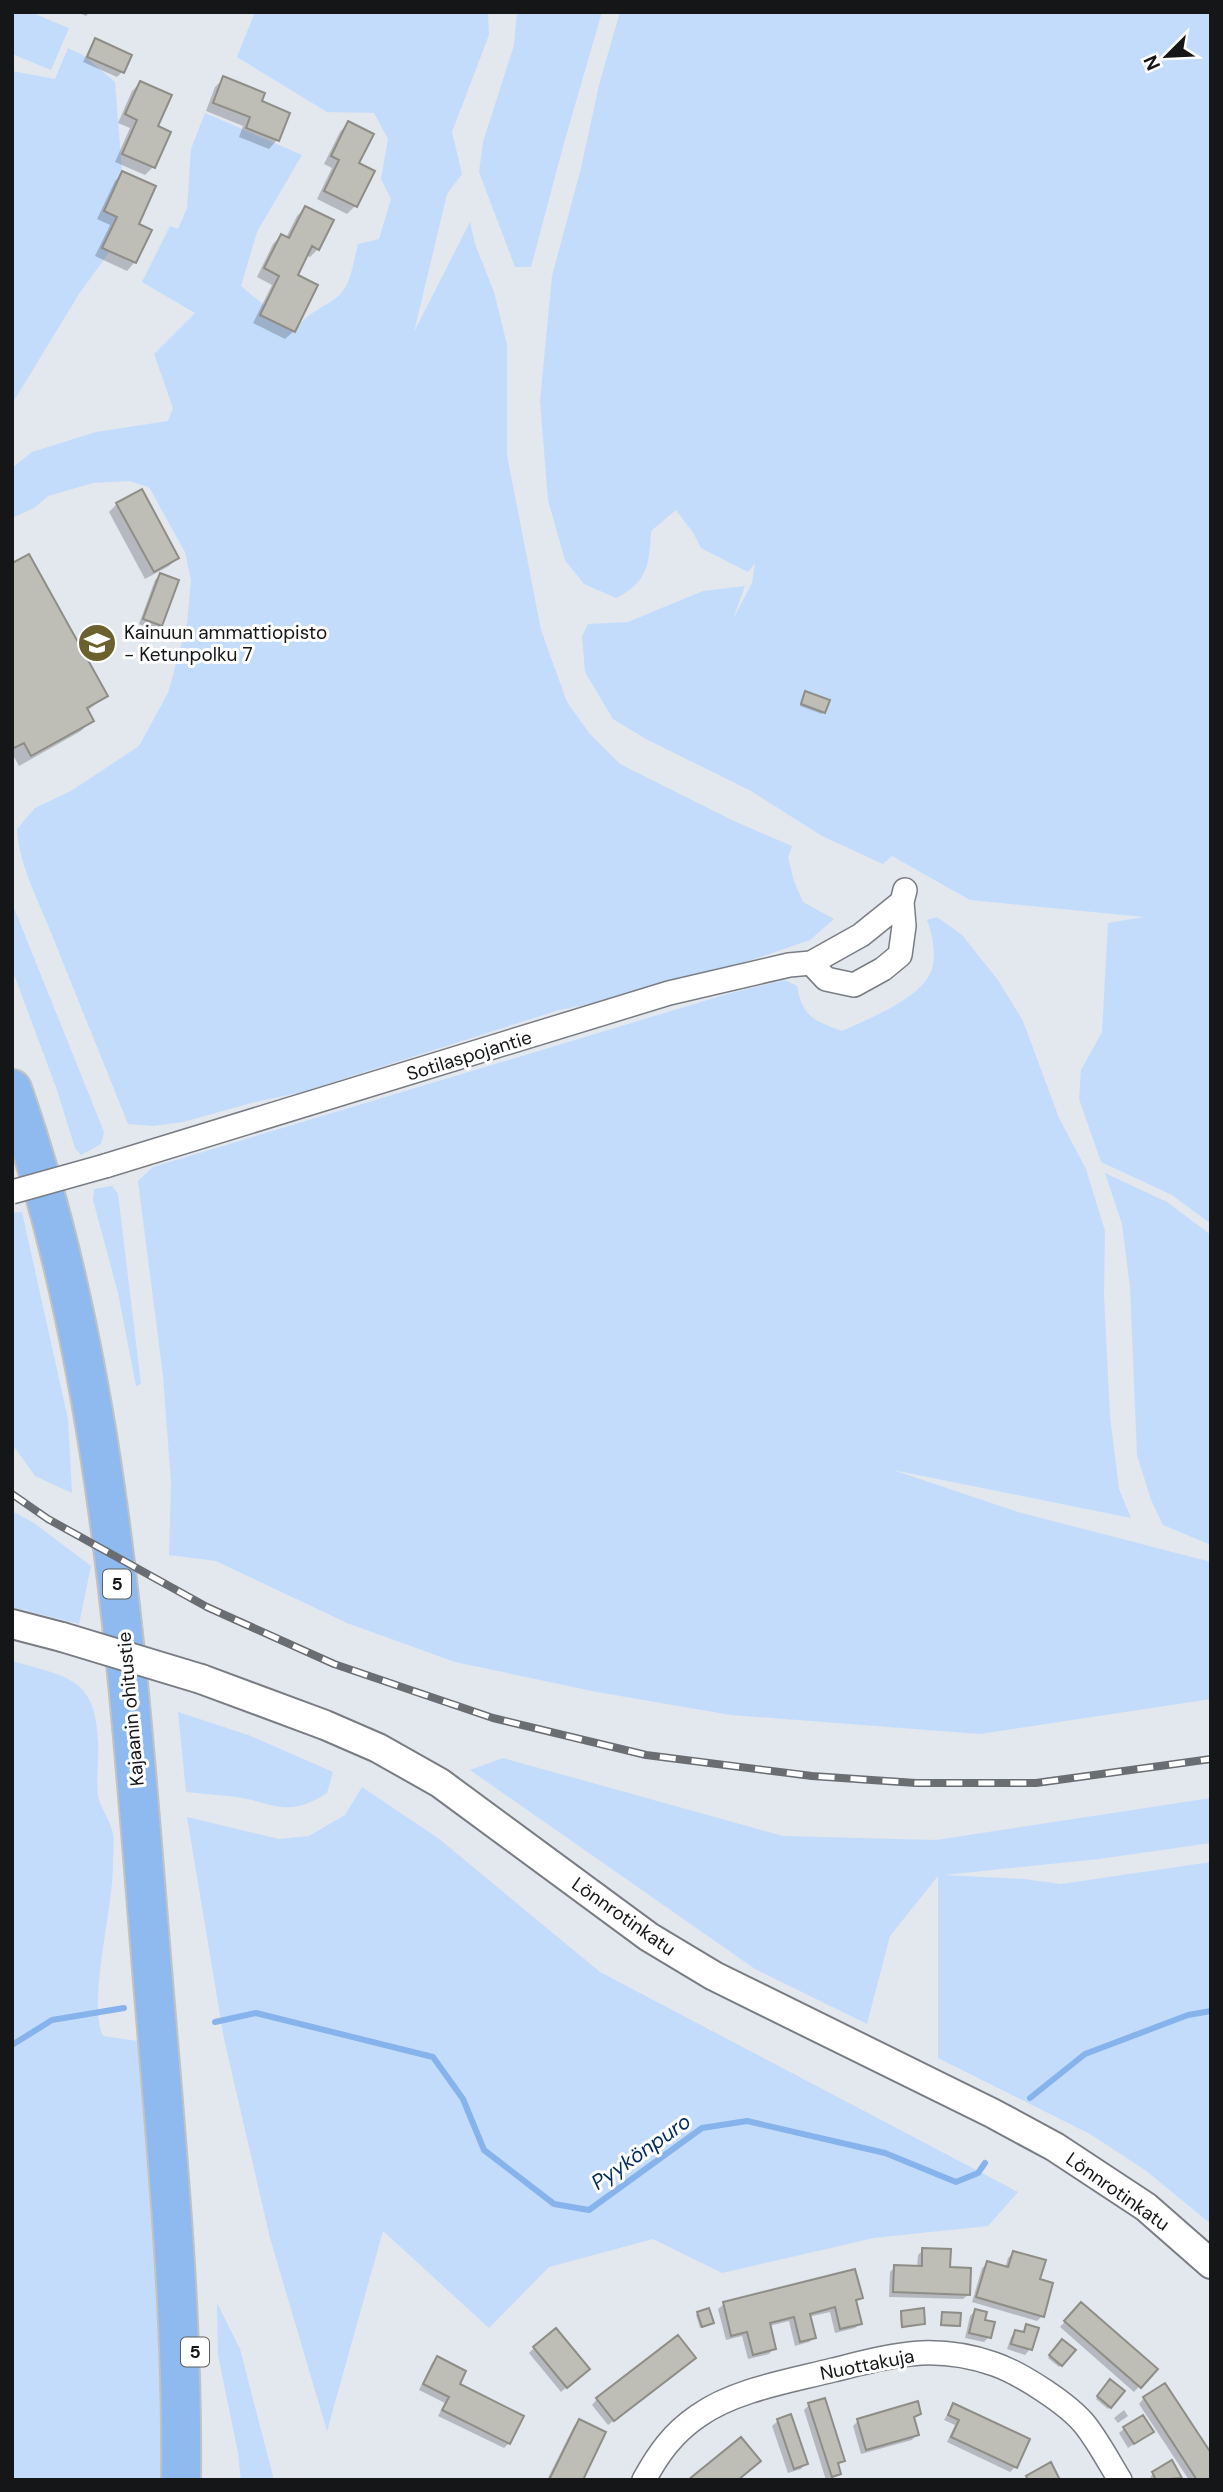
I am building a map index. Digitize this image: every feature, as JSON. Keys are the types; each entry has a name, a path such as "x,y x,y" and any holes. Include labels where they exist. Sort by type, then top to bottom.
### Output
{"highway":[{"name":"Kajaanin ohitustie","path":"12,1089 44,1198 82,1354 113,1544 129,1697 173,2225"},
{"name":"5","path":"173,2225 182,2427 181,2480"},
{"name":"5","path":"173,2225 192,2325 201,2434 201,2480"}],"street":[{"name":"Sotilaspojantie","path":"12,1192 669,993 811,962 862,935 903,896 904,926 900,955 883,970 854,985 826,979 811,962"},
{"name":"Lönnrotinkatu","path":"12,1624 201,1679 325,1724 378,1748 440,1783 649,1937 714,1976 992,2113 1055,2147 1146,2207 1211,2264"},
{"name":"Nuottakuja","path":"643,2480 675,2433 700,2414 729,2399 795,2379 894,2356 923,2353 950,2354 995,2364 1047,2392 1084,2424 1120,2480"}],"shaded area":[{"path":"12,12 30,12 69,28 51,70 12,54"},
{"path":"255,12 488,12 489,35 452,132 462,174 447,194 414,332 470,222 475,244 494,292 507,345 507,455 541,630 567,702 589,733 620,764 736,822 792,846 788,858 803,902 834,919 810,940 696,979 637,995 559,1010 302,1092 183,1122 153,1126 128,1124 30,883 21,856 17,829 35,808 71,791 139,746 168,693 187,624 191,580 185,552 149,487 129,481 93,483 48,496 34,508 12,518 12,468 32,452 96,432 168,421 173,408 154,354 195,313 142,282 170,226 178,229 187,208 191,149 205,113 302,155 257,232 241,286 265,306 261,315 295,332 306,318 334,300 345,288 358,244 379,239 391,199 381,179 388,139 374,113 327,112 237,57"},
{"path":"517,12 602,12 531,267 515,267 479,172 483,142 514,45"},
{"path":"620,12 1211,12 1211,1224 1172,1195 1101,1162 1079,1099 1081,1070 1102,1032 1108,923 1144,917 970,900 892,856 883,864 822,836 751,791 646,739 613,719 585,672 582,636 588,624 628,622 703,591 745,586 733,619 752,583 755,563 748,572 701,548 676,510 651,531 649,554 641,579 616,598 584,584 565,560 548,500 540,401 552,276 581,168 599,85"},
{"path":"68,48 83,55 115,82 122,171 104,210 117,217 103,247 110,251 79,294 12,404 12,71 55,79"},
{"path":"12,903 104,1132 101,1144 81,1155 75,1148 57,1090 12,969"},
{"path":"937,917 962,935 998,980 1023,1021 1059,1118 1086,1169 1105,1231 1104,1295 1110,1417 1119,1489 1131,1518 893,1470 1018,1512 1211,1562 1211,1699 980,1734 731,1715 597,1692 455,1662 347,1623 216,1561 169,1555 171,1483 163,1376 138,1181 153,1167 731,993 785,980 797,986 803,1005 811,1016 842,1031 900,1002 927,979 934,958 927,920"},
{"path":"1105,1173 1167,1202 1211,1235 1211,1545 1163,1525 1151,1500 1137,1455 1130,1287 1122,1224"},
{"path":"112,1186 118,1194 141,1384 136,1386 118,1293 93,1200 94,1189"},
{"path":"22,1212 68,1419 72,1493 35,1476 12,1444 12,1213"},
{"path":"12,1511 34,1523 91,1566 79,1624 12,1607"},
{"path":"12,1661 48,1671 74,1683 84,1692 96,1720 98,1795 111,1826 114,1842 112,1881 99,1978 99,2021 103,2036 138,2041 161,2315 164,2480 12,2480"},
{"path":"178,1712 248,1735 333,1772 327,1793 302,1805 282,1807 237,1797 186,1792"},
{"path":"503,1758 783,1836 936,1840 1211,1798 1211,1843 1099,1859 944,1875 1024,1879 1061,1884 1211,1862 1211,2224 1145,2170 1090,2134 938,2058 938,1876 890,1936 867,2024 755,1969 470,1770"},
{"path":"362,1787 438,1838 600,1972 1018,2192 988,2226 874,2238 722,2273 653,2239 549,2267 489,2328 383,2231 327,2431 270,2238 224,2039 187,1817 279,1839 309,1836 345,1815"},
{"path":"217,2303 240,2349 274,2480 241,2480 218,2355"}],"building":[{"path":"95,38 132,55 124,73 87,57"},
{"path":"223,76 265,93 262,101 290,113 279,141 246,128 250,117 213,103"},
{"path":"140,81 172,95 158,126 171,132 155,168 122,154 137,120 125,114"},
{"path":"348,121 374,134 359,163 375,171 357,207 324,191 339,160 331,156"},
{"path":"122,171 156,186 139,224 152,230 136,263 102,248 117,217 104,211"},
{"path":"305,206 334,220 319,250 312,246 298,275 318,285 295,332 260,315 279,276 264,268 281,234 289,238"},
{"path":"142,489 179,558 154,572 116,503"},
{"path":"29,554 108,696 87,708 94,721 31,756 24,743 12,749 12,563"},
{"path":"160,573 179,580 162,626 143,619"},
{"path":"805,691 830,700 825,713 801,704"},
{"path":"922,2248 951,2249 950,2267 971,2268 970,2295 893,2292 894,2265 922,2266"},
{"path":"1013,2251 1046,2260 1040,2279 1053,2283 1044,2317 976,2297 987,2261 1008,2267"},
{"path":"855,2269 863,2298 856,2300 862,2324 840,2329 835,2307 810,2314 816,2338 800,2342 794,2317 770,2323 776,2349 753,2355 747,2332 731,2336 723,2302"},
{"path":"1081,2302 1158,2369 1141,2388 1064,2321"},
{"path":"709,2308 714,2323 702,2327 697,2312"},
{"path":"924,2308 925,2324 902,2327 901,2311"},
{"path":"975,2309 987,2312 985,2320 995,2322 991,2338 969,2333"},
{"path":"942,2312 961,2313 960,2326 941,2325"},
{"path":"1026,2324 1039,2328 1032,2350 1011,2344 1015,2330 1024,2332"},
{"path":"556,2328 590,2369 567,2388 533,2347"},
{"path":"678,2335 696,2358 614,2421 596,2398"},
{"path":"1062,2339 1076,2350 1062,2366 1049,2355"},
{"path":"437,2356 466,2371 460,2384 524,2416 510,2444 442,2410 449,2397 423,2384"},
{"path":"1110,2379 1125,2391 1111,2408 1097,2396"},
{"path":"1165,2383 1211,2453 1211,2480 1197,2480 1143,2397"},
{"path":"825,2398 845,2461 838,2463 841,2474 832,2477 808,2403"},
{"path":"918,2401 921,2414 914,2417 919,2435 866,2450 857,2419"},
{"path":"953,2403 1030,2439 1017,2468 951,2437 959,2420 948,2415"},
{"path":"791,2414 808,2464 794,2469 777,2419"},
{"path":"1143,2415 1154,2432 1134,2444 1123,2427"},
{"path":"579,2419 606,2432 583,2480 549,2480"},
{"path":"741,2437 761,2461 738,2480 688,2480"},
{"path":"1172,2460 1182,2478 1156,2480 1152,2472"},
{"path":"1051,2462 1060,2480 1028,2480 1026,2476"}],"waterway":[{"name":"Pyykönpuro","path":"12,2045 52,2020 124,2008"},
{"name":"Pyykönpuro","path":"1030,2098 1085,2054 1188,2015 1211,2011"},
{"name":"Pyykönpuro","path":"215,2022 256,2013 433,2057 463,2099 484,2150 554,2204 589,2210 702,2128 747,2121 885,2153 956,2182 978,2173 985,2163"}],"railway":[{"path":"12,1494 48,1519 207,1607 334,1664 493,1718 646,1755 812,1776 916,1783 1036,1783 1211,1759"}],"place":[{"name":"Kainuun ammattiopisto - Ketunpolku 7","path":"97,643"}]}
